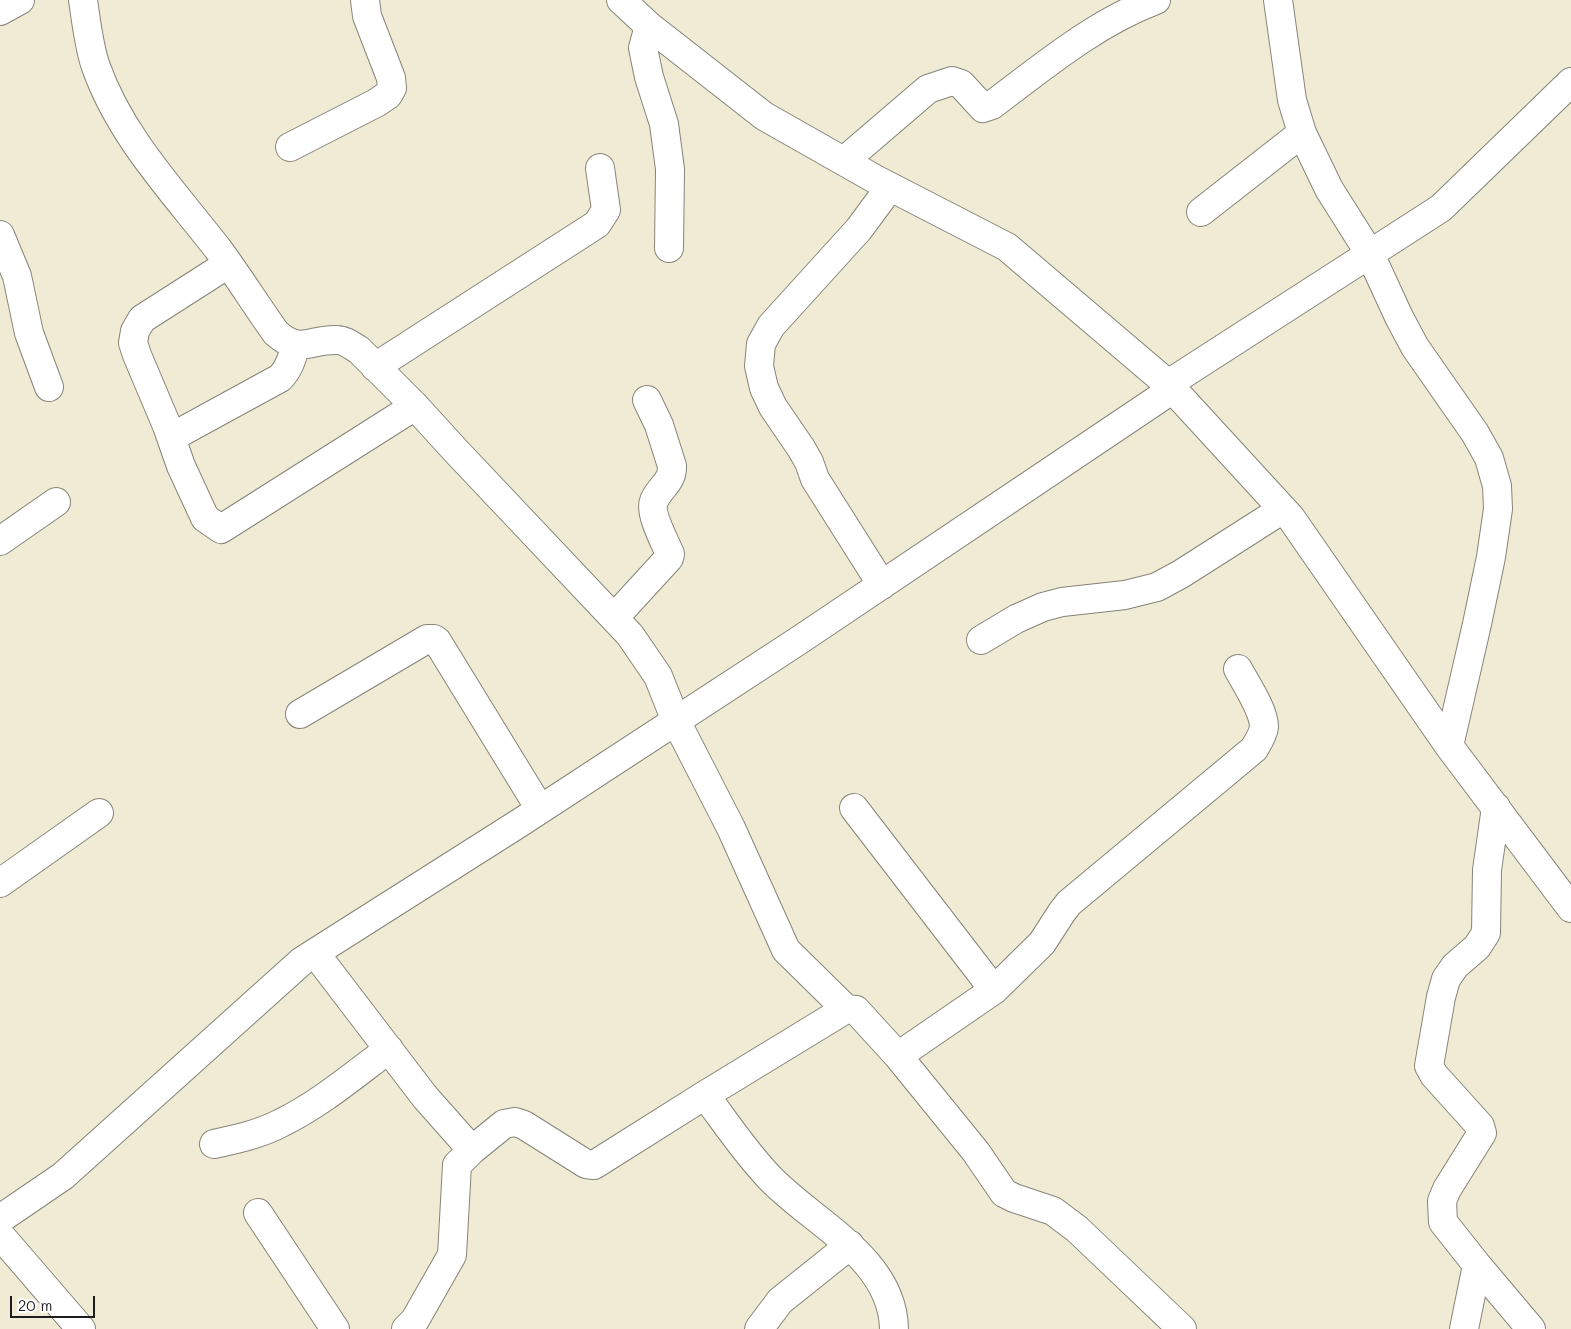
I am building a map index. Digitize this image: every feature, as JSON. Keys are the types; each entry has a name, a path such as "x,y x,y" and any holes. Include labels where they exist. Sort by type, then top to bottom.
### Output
{"street":[{"path":"0,11 20,0"},
{"path":"83,0 96,66 116,110 141,150 218,250 276,333 286,342 296,345 338,340 348,343 359,350 415,406 630,635 658,676 676,721 730,828 786,950 846,1009"},
{"path":"290,147 376,103 388,95 392,88 391,78 367,16 365,0"},
{"path":"621,0 649,26 764,116 890,187 1008,247 1171,387 1291,518 1449,746 1571,908"},
{"path":"844,161 928,89 952,81 961,84 983,108 992,105 1049,62 1106,23 1156,0"},
{"path":"1278,0 1292,100 1302,132 1329,189 1370,254 1415,347 1475,432 1490,458 1497,486 1498,509 1491,557 1449,746"},
{"path":"649,26 643,48 649,76 664,124 670,169 669,248"},
{"path":"0,1220 63,1176 302,961 676,721 882,585 1171,387 1441,208 1571,82"},
{"path":"1201,212 1302,132"},
{"path":"375,367 597,224 606,210 600,168"},
{"path":"882,585 815,478 801,448 773,407 764,388 759,366 761,344 771,326 859,229 890,187"},
{"path":"0,235 17,276 29,333 49,387"},
{"path":"228,264 142,319 135,331 134,343 137,355 172,437 181,466 205,518 221,530 415,406"},
{"path":"172,437 280,378 286,372 296,345"},
{"path":"614,618 670,558 653,510 653,501 672,473 672,466 659,425 647,400"},
{"path":"0,542 56,502"},
{"path":"981,640 1016,619 1043,607 1062,602 1125,595 1157,587 1181,574 1283,509"},
{"path":"300,714 428,639 434,639 540,809"},
{"path":"898,1056 994,990 1042,943 1069,903 1254,749 1262,736 1264,726 1259,710 1238,669"},
{"path":"1496,807 1486,870 1486,933 1477,947 1455,966 1446,979 1441,996 1429,1066 1434,1075 1480,1126 1482,1132 1447,1189 1442,1201 1443,1222 1531,1329"},
{"path":"854,808 994,990"},
{"path":"0,883 99,813"},
{"path":"315,953 425,1097 472,1150"},
{"path":"406,1329 415,1320 452,1255 457,1164 504,1124 516,1122 524,1125 586,1164 594,1166 705,1095 846,1009 856,1010 898,1056 976,1152 1004,1193 1053,1211 1077,1230 1182,1329"},
{"path":"214,1144 244,1137 280,1124 320,1101 389,1049"},
{"path":"705,1095 770,1178 850,1245 867,1264 884,1289 893,1311 894,1329"},
{"path":"258,1213 334,1329"},
{"path":"0,1235 81,1329"},
{"path":"759,1329 780,1301 850,1245"},
{"path":"1464,1329 1477,1265"}]}
